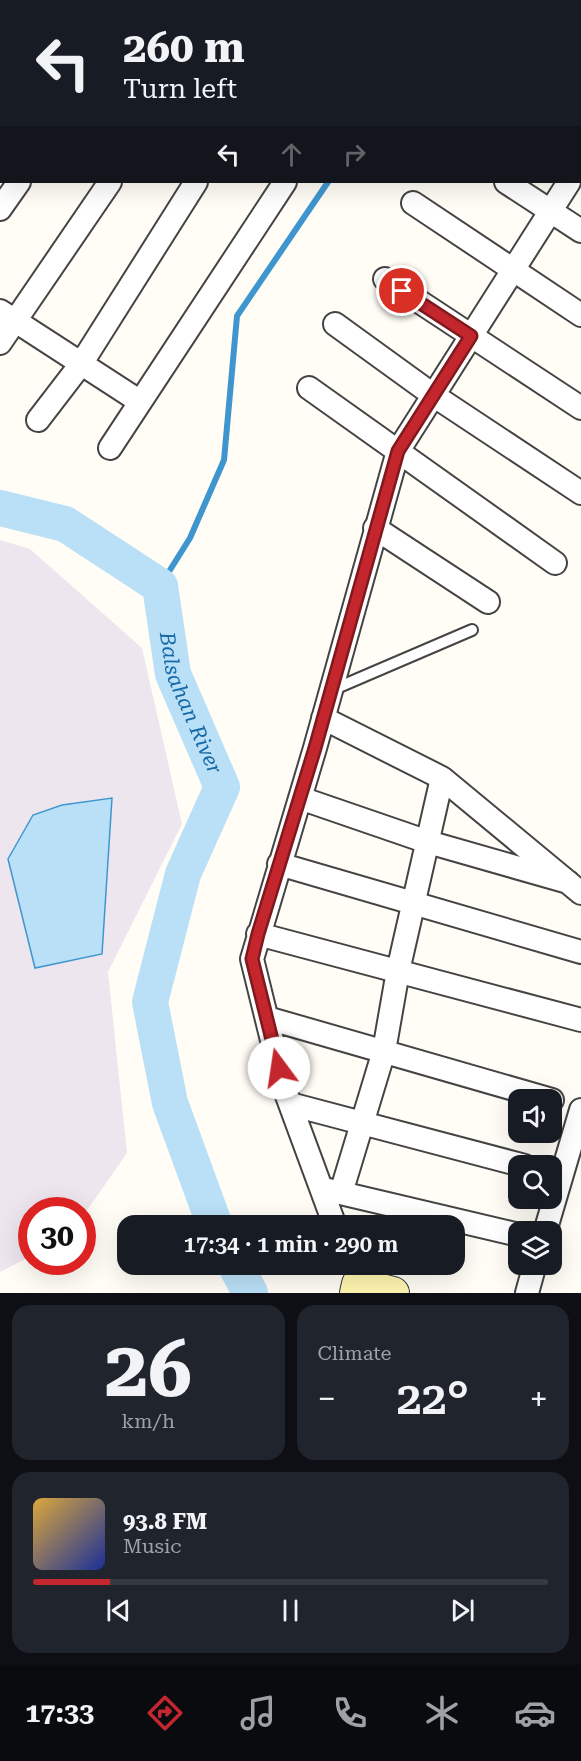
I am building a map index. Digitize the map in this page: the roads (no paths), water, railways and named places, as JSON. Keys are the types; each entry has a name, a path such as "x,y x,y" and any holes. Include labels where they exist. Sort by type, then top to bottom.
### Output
{"street":[{"path":"0,209 18,183"},
{"path":"0,343 8,316 109,183"},
{"path":"38,420 81,364 195,183"},
{"path":"110,448 284,183"},
{"path":"508,183 581,231"},
{"path":"333,1215 330,1190 290,1104 252,959 323,718 397,452 568,183"},
{"path":"413,203 581,315"},
{"path":"385,279 581,408"},
{"path":"8,316 139,401"},
{"path":"335,324 433,395 581,493"},
{"path":"309,388 555,563"},
{"path":"375,528 489,602"},
{"path":"323,718 442,778 575,887"},
{"path":"330,1190 362,1122 384,1051 398,971 442,778"},
{"path":"300,798 428,842 575,887"},
{"path":"279,864 581,952"},
{"path":"258,934 581,1020"},
{"path":"267,1018 514,1089"},
{"path":"562,1103 581,1109 562,1160"},
{"path":"290,1104 508,1161"},
{"path":"330,1190 508,1232"},
{"path":"527,1293 533,1275"},
{"path":"355,1281 393,1293"}],"lane":[{"path":"331,690 472,630"}],"water":[{"path":"112,798 102,954 35,968 8,859 33,815 62,805"}],"waterway":[{"path":"160,586 190,538 224,460 237,316 327,183"},
{"name":"Balsahan River","path":"0,508 65,524 160,586 173,674 222,787 183,874 150,1002 170,1103 211,1215"},
{"name":"Balsahan River","path":"241,1275 250,1293"}]}
